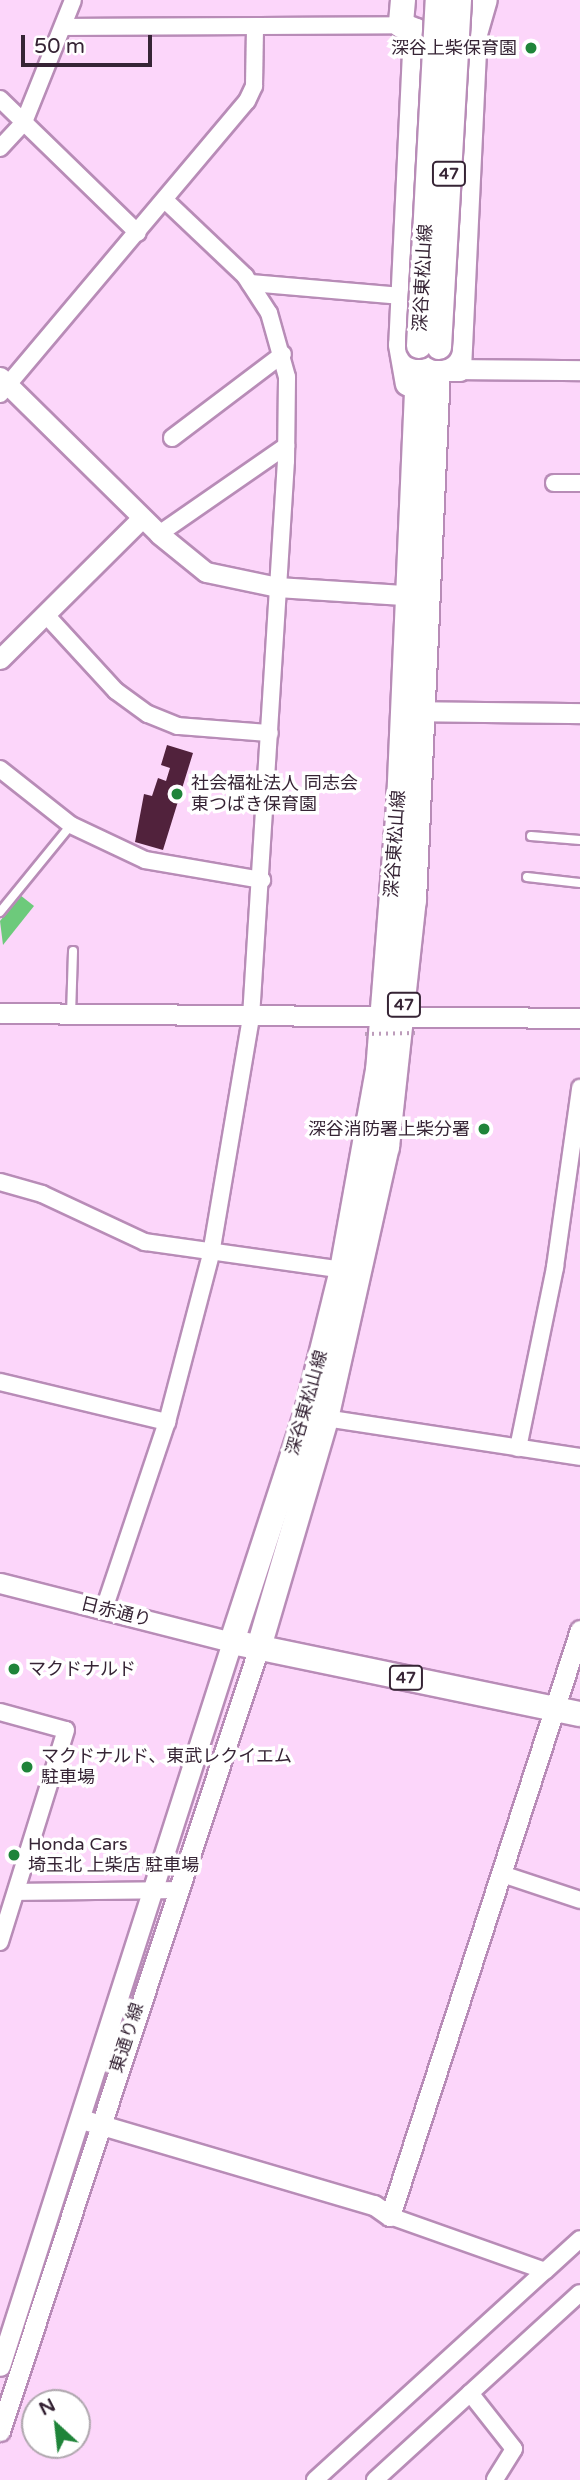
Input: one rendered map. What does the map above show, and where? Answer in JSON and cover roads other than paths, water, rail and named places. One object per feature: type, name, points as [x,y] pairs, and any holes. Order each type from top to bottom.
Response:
[{"type":"main road","points":[[403,0],[409,28],[401,345],[415,415]]},
{"type":"main road","name":"深谷東松山線","points":[[418,596],[415,415],[439,358],[438,0]]},
{"type":"main road","name":"深谷東松山線","points":[[259,1647],[352,1271],[391,1027],[413,711],[418,596],[439,358],[459,0]]},
{"type":"main road","points":[[439,358],[475,34],[485,0]]},
{"type":"main road","name":"深谷東松山線","points":[[232,1642],[316,1417]]},
{"type":"main road","name":"47","points":[[232,1642],[580,1714]]},
{"type":"street","points":[[0,148],[24,122],[73,0]]},
{"type":"street","points":[[64,27],[409,28],[475,34]]},
{"type":"street","points":[[255,29],[254,86],[247,101],[167,202],[2,385],[159,534],[206,572],[277,587],[418,596]]},
{"type":"street","points":[[0,99],[138,233]]},
{"type":"street","points":[[104,1609],[167,1422],[211,1254],[251,1017],[262,880],[286,446],[283,354],[250,283],[167,202]]},
{"type":"street","points":[[250,283],[402,296]]},
{"type":"street","points":[[172,438],[283,354]]},
{"type":"street","points":[[439,358],[580,370]]},
{"type":"street","points":[[159,534],[286,446]]},
{"type":"street","points":[[554,483],[580,483]]},
{"type":"street","points":[[0,659],[47,616],[142,518]]},
{"type":"street","points":[[47,616],[116,691],[148,714],[177,726],[270,733]]},
{"type":"street","points":[[413,711],[580,713]]},
{"type":"street","points":[[0,769],[71,825],[145,860],[262,880]]},
{"type":"street","points":[[0,1013],[71,1017],[251,1017],[391,1027],[580,1018]]},
{"type":"street","points":[[518,1448],[555,1267],[580,1087]]},
{"type":"street","points":[[0,1182],[42,1194],[145,1242],[211,1254],[352,1271]]},
{"type":"street","points":[[0,1382],[167,1422]]},
{"type":"street","points":[[316,1417],[580,1457]]},
{"type":"street","name":"日赤通り","points":[[0,1583],[232,1642]]},
{"type":"street","points":[[390,2216],[505,1875],[580,1630]]},
{"type":"street","name":"東通り線","points":[[0,2431],[24,2358],[155,1890],[232,1642]]},
{"type":"street","name":"東通り線","points":[[1,2358],[175,1890],[259,1647]]},
{"type":"street","points":[[0,1713],[66,1730],[0,1942]]},
{"type":"street","points":[[505,1875],[580,1900]]},
{"type":"street","points":[[17,1892],[175,1890]]},
{"type":"street","points":[[90,2122],[390,2216],[545,2271]]},
{"type":"street","points":[[315,2480],[580,2239]]},
{"type":"street","points":[[375,2480],[580,2293]]},
{"type":"street","points":[[1,2358],[24,2358]]},
{"type":"street","points":[[470,2393],[514,2449],[495,2480]]},
{"type":"lane","points":[[0,912],[71,825]]},
{"type":"lane","points":[[531,836],[580,839]]},
{"type":"lane","points":[[527,877],[580,883]]},
{"type":"lane","points":[[71,1017],[73,951]]},
{"type":"place","name":"深谷上柴保育園","points":[[531,48]]},
{"type":"place","name":"社会福祉法人 同志会 東つばき保育園","points":[[177,794]]},
{"type":"place","name":"深谷消防署上柴分署","points":[[484,1129]]},
{"type":"place","name":"マクドナルド","points":[[14,1669]]},
{"type":"place","name":"マクドナルド、東武レクイエム 駐車場","points":[[27,1767]]},
{"type":"place","name":"Honda Cars 埼玉北 上柴店 駐車場","points":[[14,1855]]}]
